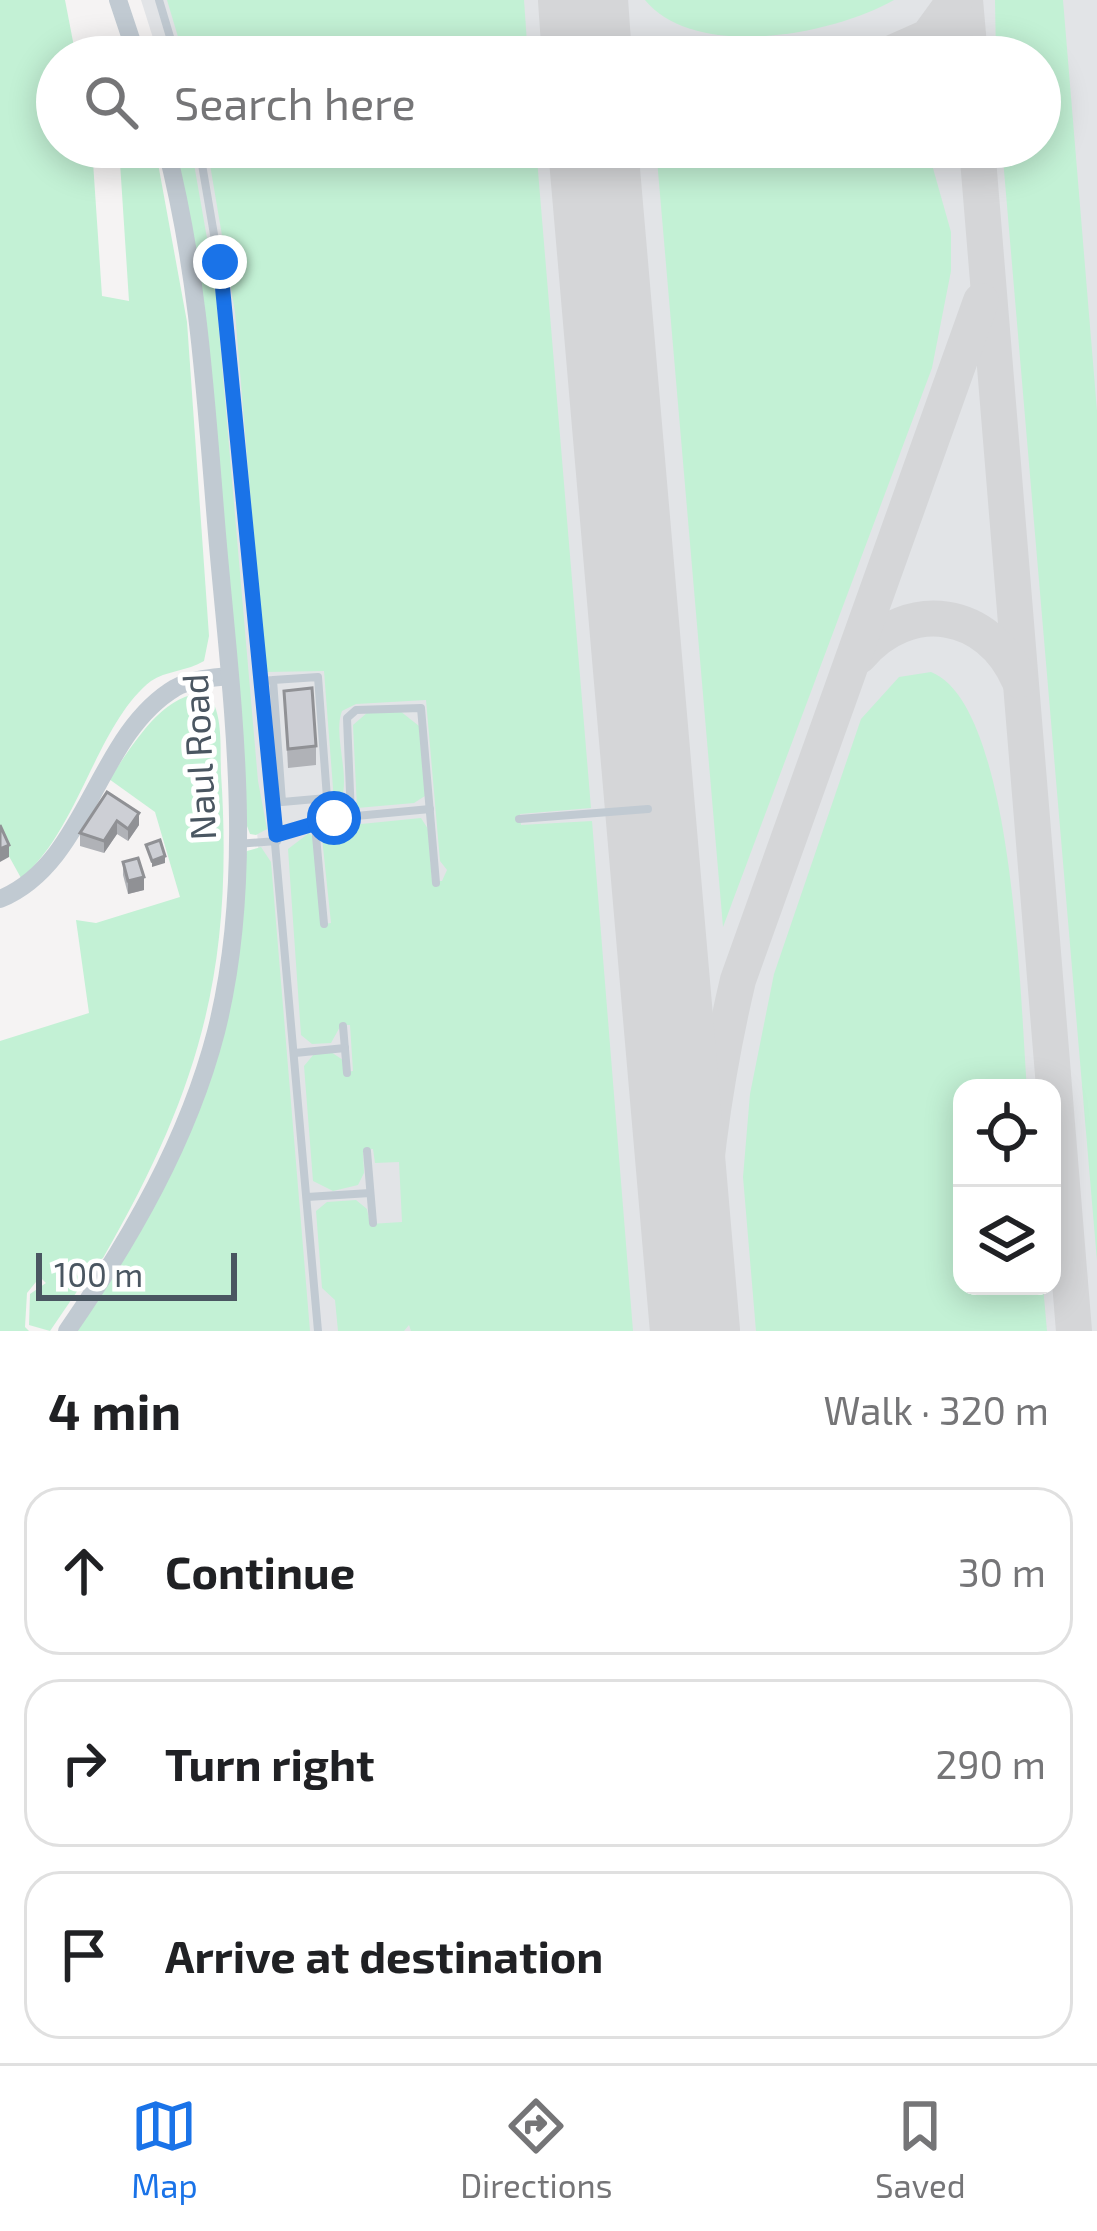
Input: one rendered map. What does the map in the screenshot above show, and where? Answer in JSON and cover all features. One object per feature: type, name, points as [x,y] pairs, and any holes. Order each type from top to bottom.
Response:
[{"type":"street","points":[[118,0],[129,36]]},
{"type":"street","name":"Naul Road","points":[[67,1331],[138,1219],[191,1109],[216,1030],[231,948],[237,844],[229,676],[198,315],[170,168]]},
{"type":"street","points":[[0,899],[39,873],[143,715],[176,688],[229,676]]},
{"type":"lane","points":[[159,0],[170,36]]},
{"type":"lane","points":[[203,168],[229,322],[318,1331]]},
{"type":"lane","points":[[258,681],[318,676],[328,798],[282,802],[273,680]]},
{"type":"lane","points":[[351,817],[344,730],[356,710],[421,708],[436,883]]},
{"type":"lane","points":[[519,819],[648,808]]},
{"type":"lane","points":[[237,844],[351,817],[430,809]]},
{"type":"lane","points":[[314,825],[324,923]]},
{"type":"lane","points":[[344,1026],[347,1072]]},
{"type":"lane","points":[[295,1053],[345,1048]]},
{"type":"lane","points":[[367,1151],[373,1223]]},
{"type":"lane","points":[[307,1198],[370,1193]]},
{"type":"shaded area","points":[[141,0],[1097,0],[1097,1331],[295,1331],[253,779],[185,168],[1061,168],[1061,36],[152,36]]},
{"type":"green space","points":[[0,0],[65,0],[72,36],[36,36],[36,168],[93,168],[102,296],[129,301],[120,168],[159,168],[187,322],[209,636],[204,661],[151,681],[132,700],[58,834],[21,878],[0,840]]},
{"type":"green space","points":[[167,0],[524,0],[527,36],[178,36]]},
{"type":"green space","points":[[645,0],[894,0],[868,13],[802,31],[730,36],[696,31],[668,19]]},
{"type":"green space","points":[[995,0],[1063,0],[1097,411],[1097,1261],[1004,168],[1061,168],[1061,36],[996,36]]},
{"type":"green space","points":[[174,168],[195,168],[215,284],[258,781],[267,829],[250,834],[244,818]]},
{"type":"green space","points":[[211,168],[538,168],[591,808],[520,814],[521,825],[592,821],[633,1331],[411,1331],[409,1325],[404,1331],[338,1331],[335,1300],[322,1288],[316,1211],[327,1202],[356,1200],[367,1209],[370,1224],[402,1222],[399,1162],[375,1163],[373,1149],[363,1150],[364,1173],[358,1185],[333,1191],[313,1181],[304,1066],[314,1054],[331,1052],[343,1060],[345,1072],[353,1071],[350,1025],[341,1025],[331,1043],[312,1044],[301,1035],[288,849],[309,833],[315,839],[324,924],[331,923],[321,828],[421,818],[428,829],[432,881],[442,881],[447,870],[440,861],[426,700],[356,704],[342,711],[340,801],[333,810],[315,804],[334,801],[324,671],[265,672],[235,312]]},
{"type":"green space","points":[[658,168],[933,168],[951,232],[951,271],[932,368],[723,927]]},
{"type":"green space","points":[[931,672],[959,696],[980,739],[996,796],[1016,928],[1026,1079],[953,1079],[953,1295],[1044,1295],[1047,1331],[756,1331],[743,1177],[750,1094],[774,974],[861,719],[899,677]]},
{"type":"green space","points":[[206,693],[216,709],[220,730],[222,908],[203,1026],[186,1082],[164,1138],[103,1258],[91,1265],[79,1262],[75,1271],[82,1284],[50,1331],[29,1325],[30,1294],[46,1283],[40,1277],[27,1293],[25,1327],[29,1331],[0,1331],[0,1041],[89,1013],[76,920],[96,923],[180,897],[155,812],[109,779],[162,712],[190,695]]},
{"type":"green space","points":[[400,711],[419,726],[425,796],[414,803],[357,808],[353,725],[368,712]]},
{"type":"green space","points":[[261,847],[271,862],[310,1331],[76,1331],[190,1129],[244,859],[247,851]]},
{"type":"building","points":[[312,688],[316,746],[288,749],[284,691]]},
{"type":"building","points":[[107,792],[139,813],[128,829],[117,821],[104,841],[80,833]]},
{"type":"building","points":[[0,825],[9,845],[0,849]]},
{"type":"building","points":[[160,840],[165,856],[152,861],[146,845]]},
{"type":"building","points":[[138,858],[144,877],[128,881],[123,862]]},
{"type":"taxiway","points":[[929,36],[955,0]]},
{"type":"taxiway","points":[[965,0],[968,36]]},
{"type":"taxiway","points":[[585,20],[600,36]]},
{"type":"taxiway","points":[[979,168],[1074,1331]]},
{"type":"taxiway","points":[[696,1331],[707,1154],[738,980],[981,301]]},
{"type":"taxiway","points":[[859,656],[901,625],[946,620],[988,638],[1006,656],[1019,680]]},
{"type":"runway","points":[[583,0],[586,36]]},
{"type":"runway","points":[[595,168],[695,1331]]},
{"type":"route","points":[[220,262],[267,782],[276,835],[334,818]]}]
